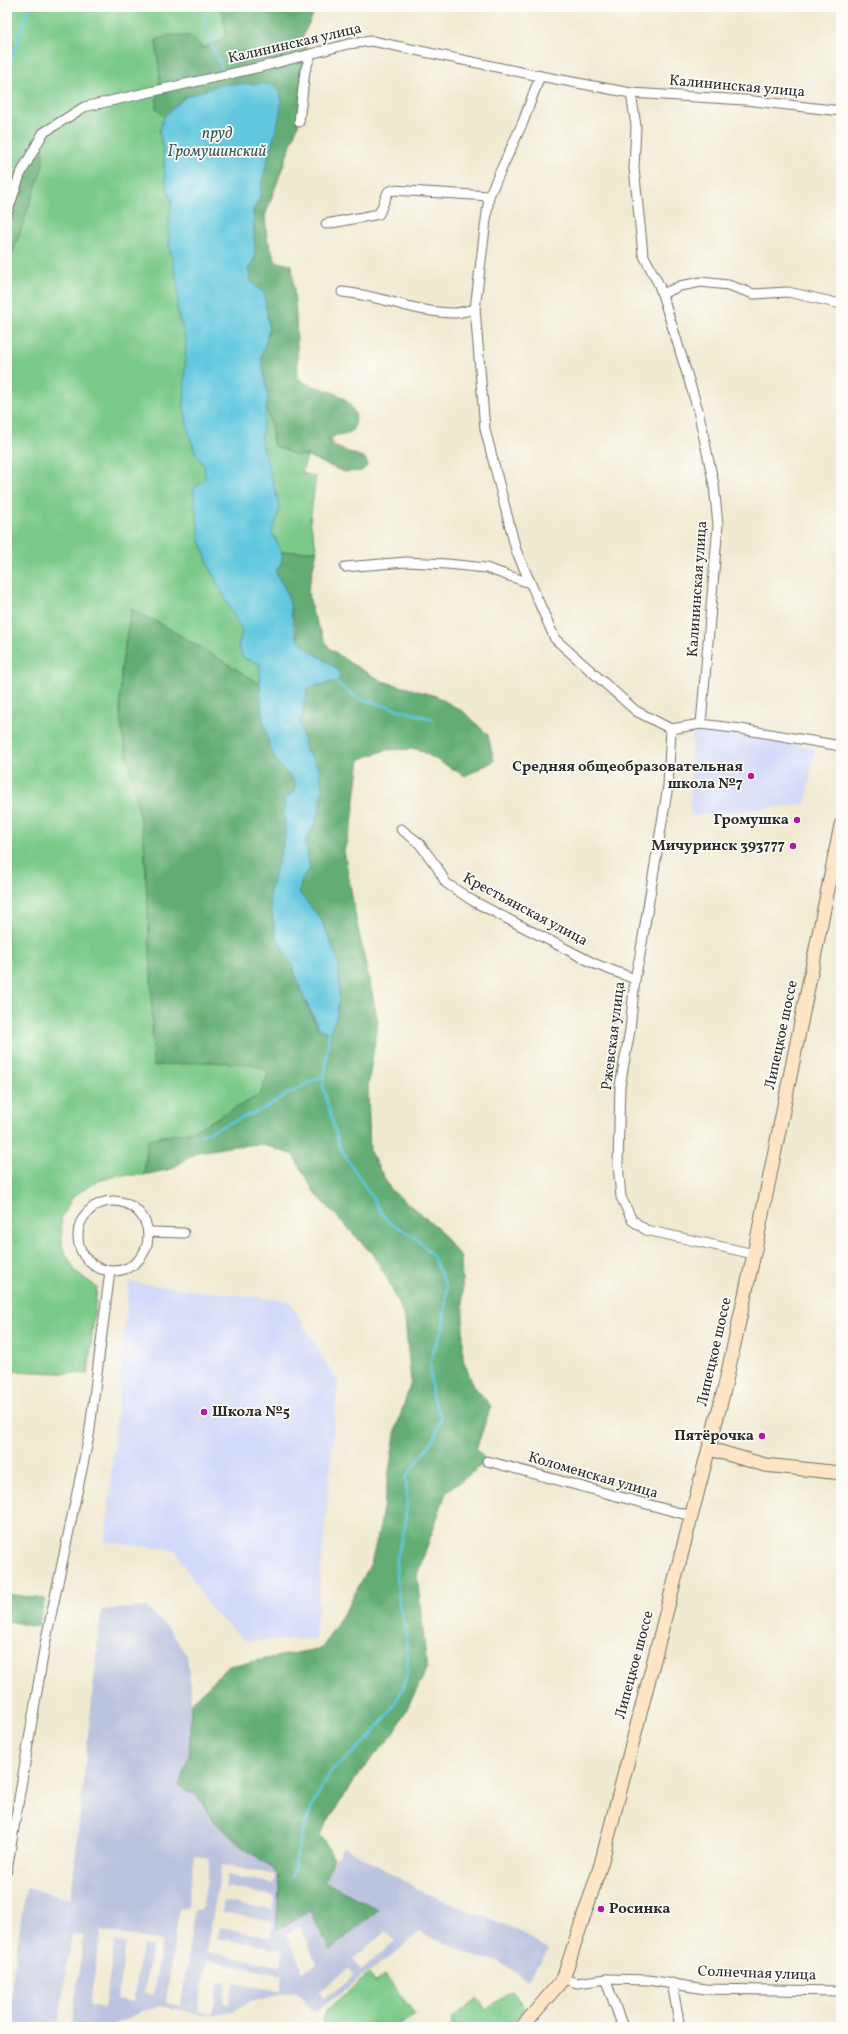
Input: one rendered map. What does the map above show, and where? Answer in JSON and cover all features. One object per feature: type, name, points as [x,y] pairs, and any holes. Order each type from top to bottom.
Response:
[{"type":"main road","name":"Липецкое шоссе","points":[[522,2027],[562,1979],[601,1864],[629,1748],[710,1449],[754,1254],[841,825]]},
{"type":"main road","points":[[710,1449],[765,1465],[841,1473]]},
{"type":"street","name":"Калининская улица","points":[[7,213],[20,174],[43,133],[84,107],[269,65],[348,44],[372,41],[540,76],[631,93],[744,100],[841,111]]},
{"type":"street","points":[[299,122],[305,71],[311,54]]},
{"type":"street","points":[[540,76],[523,122],[489,196],[475,309],[486,429],[516,550],[555,639],[636,711],[671,729],[701,724],[741,729],[841,746]]},
{"type":"street","name":"Калининская улица","points":[[631,93],[636,126],[634,168],[643,254],[662,294],[698,410],[714,485],[718,519],[701,724]]},
{"type":"street","points":[[326,224],[379,214],[388,192],[393,190],[489,196]]},
{"type":"street","points":[[662,294],[680,286],[701,282],[728,285],[754,294],[788,292],[841,304]]},
{"type":"street","points":[[342,292],[361,293],[432,310],[454,313],[475,309]]},
{"type":"street","points":[[345,567],[406,562],[447,564],[486,568],[530,583]]},
{"type":"street","name":"Ржевская улица","points":[[671,729],[668,786],[640,956],[634,979],[630,1030],[620,1086],[618,1165],[621,1197],[632,1220],[646,1230],[754,1254]]},
{"type":"street","name":"Крестьянская улица","points":[[400,830],[419,843],[446,882],[473,901],[595,964],[634,979]]},
{"type":"street","points":[[104,1202],[123,1202],[140,1213],[148,1232],[147,1245],[138,1260],[122,1270],[110,1271],[91,1264],[80,1248],[78,1229],[87,1212],[104,1202]]},
{"type":"street","points":[[148,1232],[184,1234]]},
{"type":"street","points":[[7,1870],[45,1644],[89,1436],[110,1271]]},
{"type":"street","name":"Коломенская улица","points":[[487,1461],[691,1516]]},
{"type":"street","name":"Солнечная улица","points":[[562,1979],[577,1983],[607,1979],[672,1983],[705,1988],[841,1991]]},
{"type":"street","points":[[607,1979],[608,1987],[623,2027]]},
{"type":"street","points":[[672,1983],[680,2027]]},
{"type":"shaded area","name":"Средняя общеобразовательная школа №7","points":[[692,730],[751,735],[815,748],[806,804],[690,816]]},
{"type":"shaded area","points":[[129,1282],[289,1301],[338,1382],[315,1639],[246,1641],[212,1611],[175,1550],[105,1542]]},
{"type":"shaded area","points":[[146,1607],[170,1630],[187,1656],[191,1689],[189,1756],[179,1786],[197,1796],[215,1822],[242,1847],[269,1865],[278,1875],[279,1889],[277,1914],[310,1911],[330,1950],[378,1910],[324,1881],[343,1846],[425,1893],[518,1930],[549,1950],[527,1980],[496,1960],[479,1958],[418,1932],[399,1950],[314,2013],[297,1992],[285,1993],[251,2002],[229,2013],[204,2015],[161,2006],[138,2013],[110,2027],[71,2027],[84,1936],[72,1934],[58,2027],[8,2027],[14,1965],[26,1888],[71,1899],[101,1610]],"holes":[[[194,1856],[210,1858],[202,1910],[194,1910],[181,2006],[166,2003],[179,1908],[187,1909]],[[222,1865],[276,1875],[274,1884],[227,1875],[225,1887],[275,1896],[272,1910],[224,1901],[222,1912],[273,1922],[270,1937],[220,1927],[217,1938],[283,1950],[280,1966],[206,1952]],[[300,1927],[317,1964],[303,1971],[286,1933]],[[102,1931],[162,1941],[153,1995],[144,1994],[152,1947],[142,1945],[133,2002],[117,1999],[126,1944],[115,1942],[104,2008],[89,2006]],[[386,1931],[395,1941],[361,1970],[353,1959]],[[207,1961],[283,1975],[280,1991],[234,1983],[229,2004],[223,2003],[226,1982],[219,1981],[213,2013],[198,2011]],[[348,1969],[354,1975],[324,1999],[319,1992]]]},
{"type":"green space","points":[[7,7],[218,7],[223,13],[226,33],[218,42],[203,48],[156,40],[160,78],[156,108],[262,181],[267,403],[273,445],[295,455],[307,456],[302,473],[316,477],[310,521],[317,551],[282,552],[259,683],[161,624],[131,610],[121,670],[120,712],[123,738],[131,769],[144,841],[151,969],[153,1065],[197,1062],[227,1062],[269,1071],[260,1095],[193,1131],[148,1139],[144,1175],[119,1175],[95,1182],[73,1197],[61,1218],[62,1246],[75,1271],[97,1287],[88,1374],[7,1371],[7,269],[43,166],[7,213]]},
{"type":"green space","points":[[218,7],[317,7],[303,35],[303,44],[311,54],[299,122],[265,216],[267,238],[276,262],[292,265],[296,314],[298,378],[305,383],[336,393],[349,403],[356,416],[352,431],[348,434],[337,435],[331,438],[333,446],[365,458],[368,465],[362,471],[344,472],[307,456],[295,455],[273,445],[273,431],[266,408],[268,397],[261,358],[269,329],[264,293],[252,283],[248,268],[255,258],[253,210],[260,197],[262,181],[185,97],[164,117],[156,108],[160,78],[156,40],[170,35],[190,36],[203,48],[218,42],[226,33],[223,13]]},
{"type":"green space","points":[[43,133],[43,166],[7,269],[7,213]]},
{"type":"green space","points":[[317,551],[308,591],[313,614],[328,647],[350,663],[382,681],[436,696],[464,712],[488,735],[494,761],[465,776],[418,749],[386,750],[360,759],[352,824],[344,850],[356,919],[378,1021],[368,1086],[370,1152],[391,1190],[437,1227],[461,1258],[463,1359],[473,1385],[491,1406],[476,1449],[487,1461],[446,1493],[417,1575],[427,1669],[395,1732],[356,1777],[320,1834],[334,1859],[324,1881],[378,1910],[330,1950],[310,1911],[276,1930],[279,1889],[278,1875],[269,1865],[242,1847],[215,1822],[197,1796],[179,1786],[189,1756],[191,1703],[229,1666],[322,1648],[351,1601],[371,1563],[380,1526],[396,1429],[411,1382],[405,1319],[389,1282],[375,1257],[314,1192],[293,1155],[260,1144],[235,1146],[198,1152],[171,1169],[144,1175],[148,1139],[193,1131],[260,1095],[269,1071],[251,1064],[206,1062],[153,1066],[151,969],[144,841],[131,769],[123,738],[120,712],[121,670],[131,609],[161,624],[259,683],[268,740],[278,762],[296,784],[293,792],[284,800],[285,838],[269,894],[276,937],[292,965],[303,996],[318,1028],[329,1033],[336,1018],[339,998],[339,963],[321,919],[298,893],[302,879],[310,869],[305,842],[319,814],[319,768],[306,751],[300,722],[308,688],[335,682],[335,667],[299,642],[287,592],[279,582],[276,571],[282,564],[282,552]]},
{"type":"green space","points":[[7,1594],[45,1599],[38,1627],[7,1621]]},
{"type":"green space","points":[[369,1974],[375,1982],[385,1975],[415,2014],[398,2027],[325,2027],[322,2017],[325,2012]]},
{"type":"green space","points":[[512,1991],[526,2010],[508,2027],[452,2027],[453,2017],[477,1998],[486,2009]]},
{"type":"water","name":"пруд Громушинский","points":[[222,84],[271,84],[281,93],[280,115],[262,181],[260,197],[253,210],[255,258],[248,269],[252,283],[264,293],[269,329],[261,358],[268,397],[261,440],[280,508],[272,533],[282,552],[282,561],[276,571],[287,593],[293,627],[298,639],[306,647],[336,668],[340,673],[339,680],[308,688],[300,723],[306,751],[319,768],[322,789],[319,813],[305,842],[310,869],[302,879],[299,893],[321,919],[339,963],[339,998],[336,1018],[329,1033],[319,1028],[303,996],[292,965],[276,937],[269,894],[285,838],[284,800],[293,792],[296,784],[278,763],[268,741],[261,701],[260,664],[243,658],[238,647],[242,632],[209,566],[200,540],[193,490],[205,478],[204,466],[196,454],[189,435],[184,407],[186,340],[177,311],[178,286],[169,245],[169,217],[172,204],[165,181],[163,148],[159,133],[164,117],[185,97]]},
{"type":"waterway","points":[[7,72],[30,7]]},
{"type":"waterway","points":[[201,7],[212,47],[221,63],[221,74]]},
{"type":"waterway","points":[[335,682],[357,698],[433,719]]},
{"type":"waterway","points":[[292,1877],[302,1834],[314,1802],[331,1771],[368,1740],[389,1713],[403,1689],[408,1669],[406,1627],[399,1605],[396,1562],[405,1526],[407,1503],[406,1478],[435,1437],[441,1417],[432,1395],[430,1361],[443,1326],[447,1289],[433,1256],[415,1237],[387,1221],[339,1146],[323,1086],[329,1033]]},
{"type":"waterway","points":[[201,1135],[265,1108],[324,1075]]},
{"type":"place","name":"Средняя общеобразовательная школа №7","points":[[751,776]]},
{"type":"place","name":"Громушка","points":[[797,820]]},
{"type":"place","name":"Мичуринск 393777","points":[[793,846]]},
{"type":"place","name":"Школа №5","points":[[204,1412]]},
{"type":"place","name":"Пятёрочка","points":[[762,1436]]},
{"type":"place","name":"Росинка","points":[[601,1909]]}]
